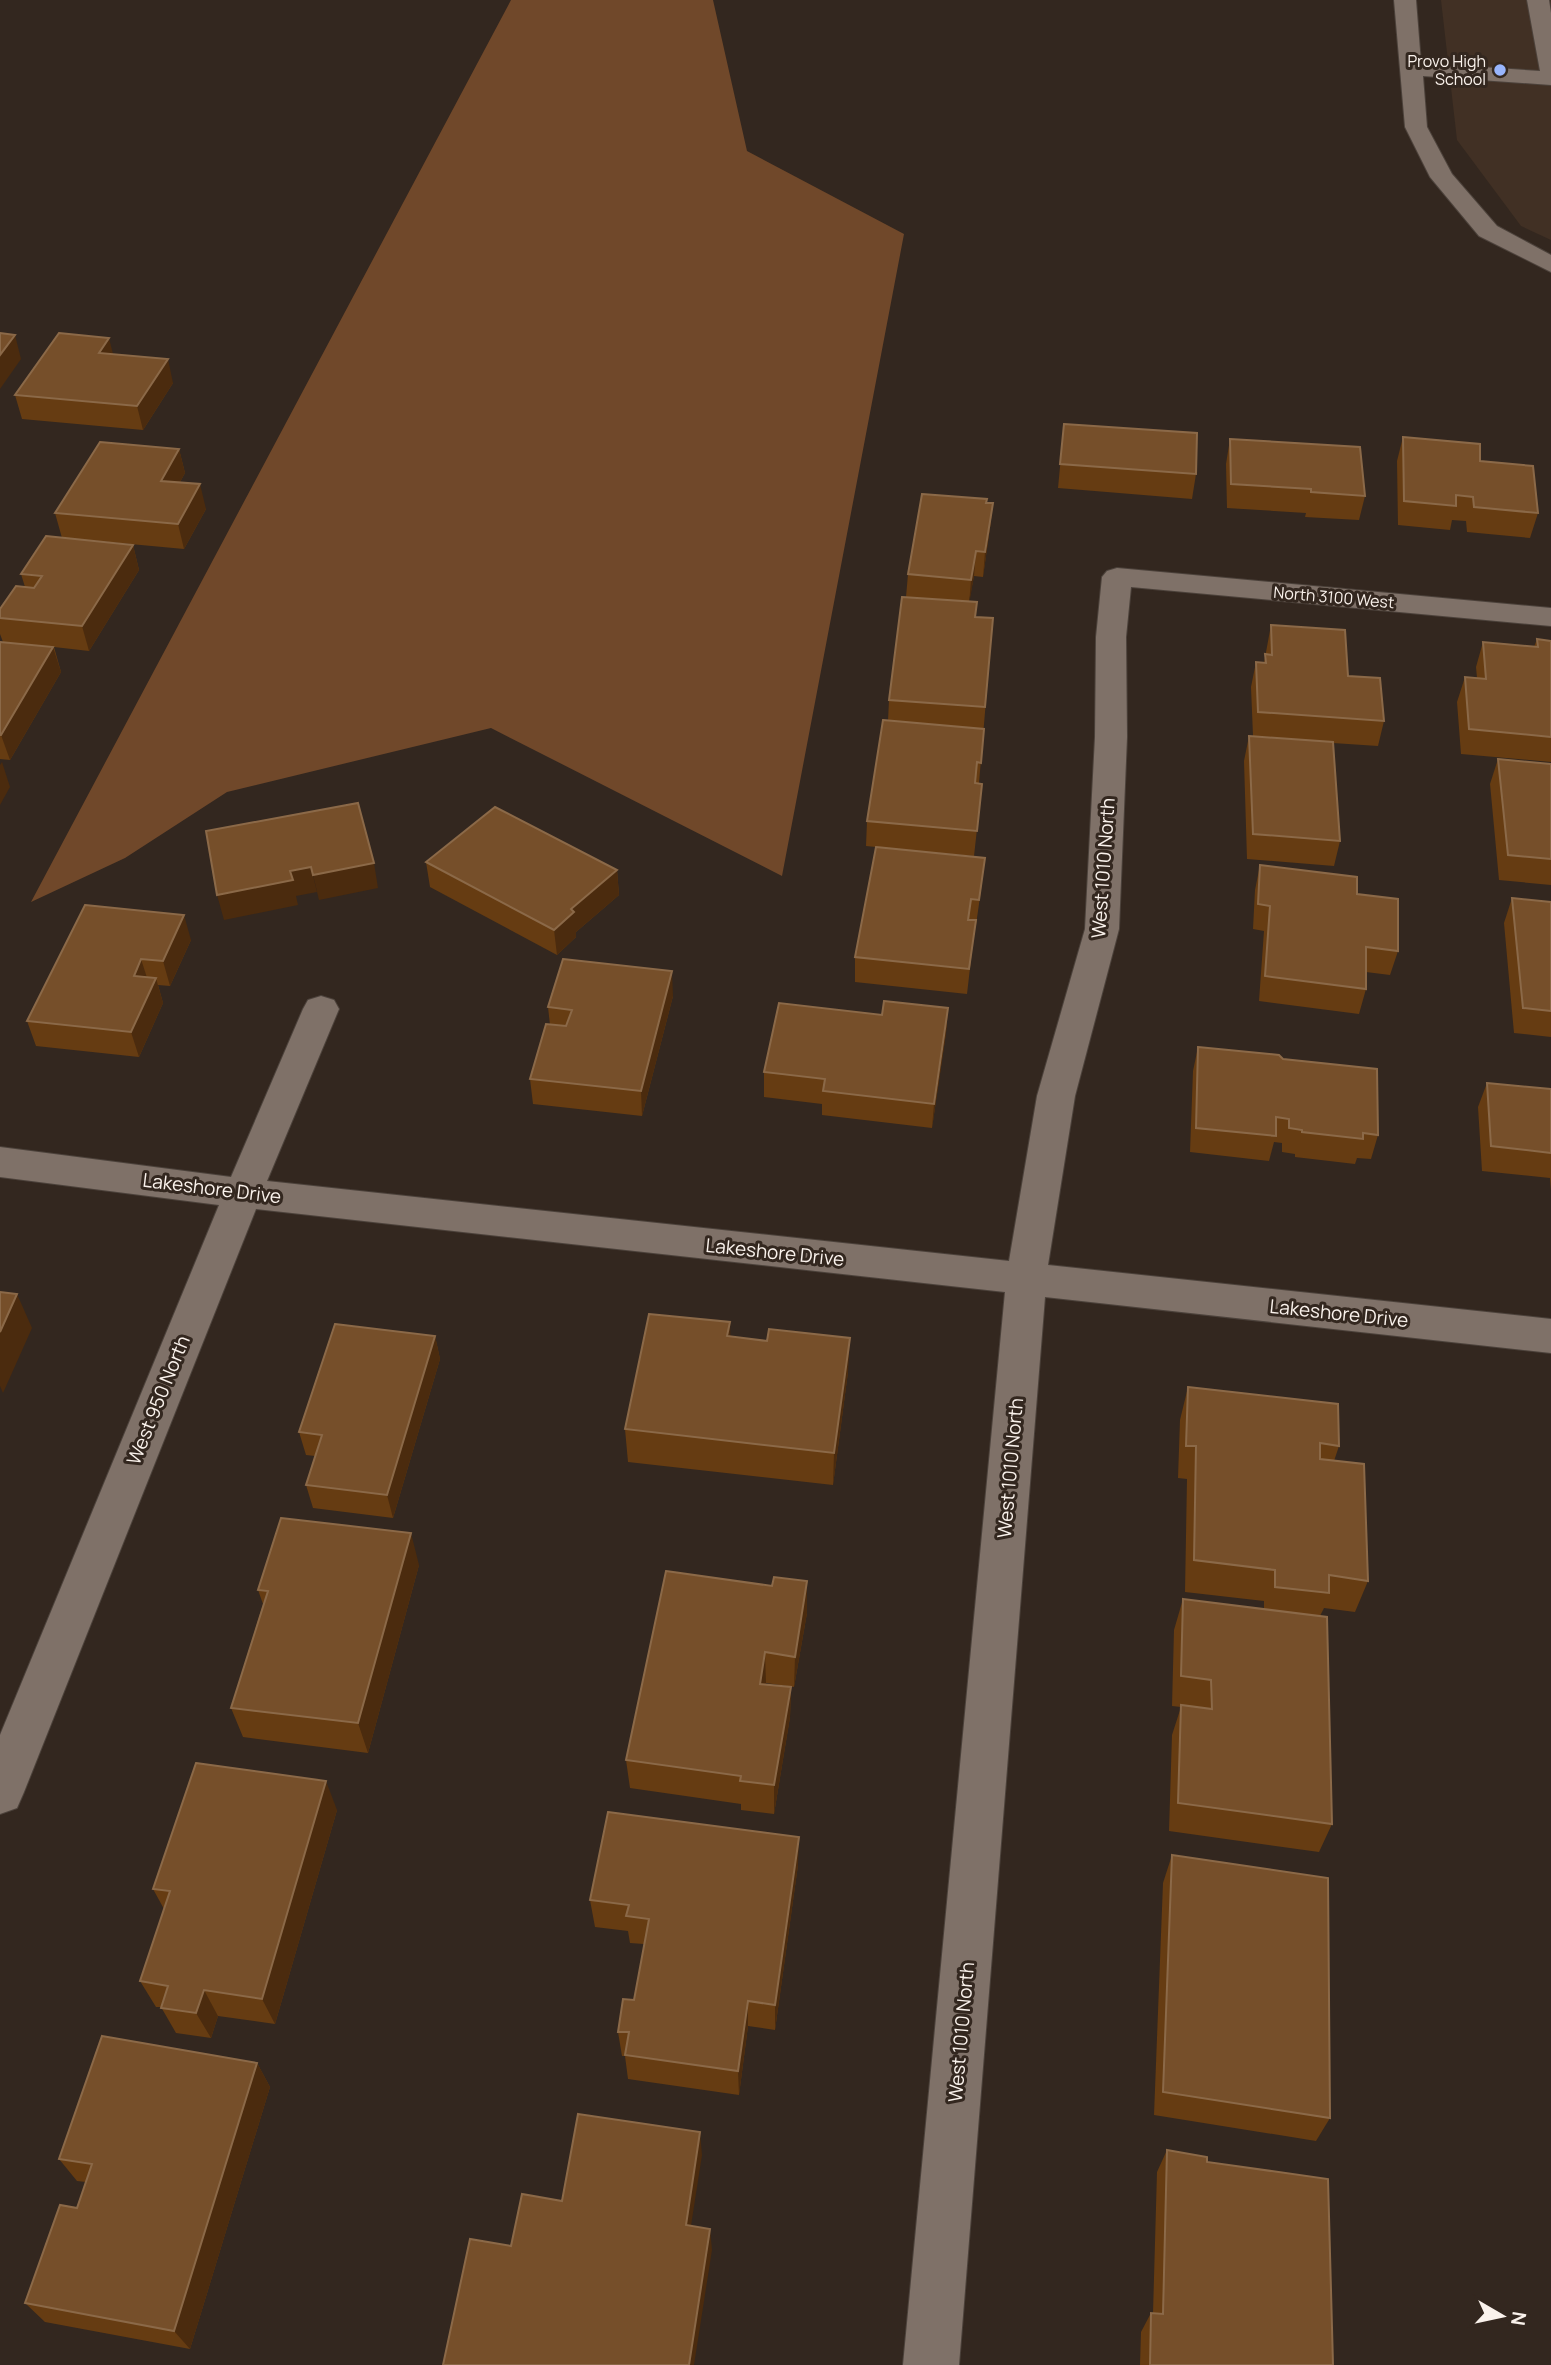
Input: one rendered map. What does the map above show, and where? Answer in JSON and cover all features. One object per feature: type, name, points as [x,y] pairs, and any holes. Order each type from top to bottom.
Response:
[{"type":"street","points":[[1405,0],[1416,127],[1442,177],[1488,231],[1551,265]]},
{"type":"street","points":[[1542,1],[1551,71]]},
{"type":"street","points":[[1411,69],[1551,78]]},
{"type":"street","name":"North 3100 West","points":[[1117,577],[1551,617]]},
{"type":"street","name":"West 1010 North","points":[[932,2365],[1026,1280],[1056,1096],[1102,929],[1111,737],[1111,637],[1117,577]]},
{"type":"street","name":"West 950 North","points":[[0,1792],[243,1193],[321,1009]]},
{"type":"street","name":"Lakeshore Drive","points":[[0,1162],[243,1193],[1551,1336]]},
{"type":"shaded area","points":[[511,0],[713,0],[747,151],[904,234],[782,876],[491,728],[227,792],[125,858],[31,902]]},
{"type":"shaded area","name":"Provo High School","points":[[1441,0],[1551,0],[1551,240],[1521,226],[1457,140]]},
{"type":"building","points":[[0,333],[15,335],[0,355]]},
{"type":"building","points":[[59,333],[109,338],[99,353],[168,359],[137,406],[15,395]]},
{"type":"building","points":[[1064,424],[1197,433],[1196,474],[1060,464]]},
{"type":"building","points":[[1403,437],[1480,444],[1480,461],[1533,466],[1538,513],[1474,507],[1473,497],[1456,495],[1456,506],[1404,501]]},
{"type":"building","points":[[1230,439],[1360,447],[1365,496],[1311,492],[1311,489],[1231,484]]},
{"type":"building","points":[[100,442],[179,449],[161,481],[200,484],[178,524],[55,513]]},
{"type":"building","points":[[922,494],[987,499],[986,503],[993,503],[985,552],[976,551],[971,580],[908,574]]},
{"type":"building","points":[[46,536],[133,545],[82,626],[0,618],[0,609],[16,586],[34,588],[42,576],[21,574]]},
{"type":"building","points":[[902,597],[977,602],[975,617],[993,618],[985,707],[889,700]]},
{"type":"building","points":[[1271,625],[1345,630],[1348,676],[1380,678],[1384,721],[1258,712],[1256,662],[1266,663],[1265,654],[1272,655]]},
{"type":"building","points":[[1537,639],[1551,641],[1551,737],[1469,729],[1465,677],[1486,679],[1483,642],[1538,647]]},
{"type":"building","points":[[0,642],[53,647],[1,735],[0,735]]},
{"type":"building","points":[[883,720],[984,729],[981,763],[977,762],[975,783],[982,784],[977,831],[867,821]]},
{"type":"building","points":[[1249,736],[1333,742],[1340,841],[1253,834]]},
{"type":"building","points":[[1498,759],[1551,764],[1551,859],[1508,855]]},
{"type":"building","points":[[358,803],[374,863],[313,875],[311,867],[290,871],[293,880],[217,895],[206,831]]},
{"type":"building","points":[[495,807],[617,870],[571,909],[574,912],[554,930],[426,862]]},
{"type":"building","points":[[876,847],[985,858],[979,900],[971,899],[968,920],[976,920],[969,969],[855,957]]},
{"type":"building","points":[[1260,865],[1357,877],[1357,894],[1398,899],[1398,951],[1366,947],[1366,989],[1265,976],[1270,906],[1258,904]]},
{"type":"building","points":[[1512,898],[1551,902],[1551,1011],[1523,1008]]},
{"type":"building","points":[[85,905],[184,915],[163,961],[141,959],[134,976],[156,978],[131,1032],[27,1021]]},
{"type":"building","points":[[563,959],[672,971],[641,1091],[530,1079],[546,1024],[566,1026],[572,1010],[548,1007]]},
{"type":"building","points":[[884,1001],[948,1008],[934,1104],[823,1091],[825,1079],[764,1072],[779,1003],[882,1015]]},
{"type":"building","points":[[1198,1047],[1377,1069],[1378,1135],[1363,1133],[1363,1139],[1302,1132],[1289,1128],[1289,1119],[1276,1117],[1276,1136],[1196,1128]]},
{"type":"building","points":[[1487,1083],[1551,1089],[1551,1153],[1491,1146]]},
{"type":"building","points":[[0,1292],[17,1294],[0,1332]]},
{"type":"building","points":[[649,1314],[730,1322],[727,1336],[767,1341],[769,1329],[850,1338],[834,1453],[625,1429]]},
{"type":"building","points":[[335,1324],[435,1336],[387,1495],[306,1485],[322,1435],[299,1432]]},
{"type":"building","points":[[1188,1387],[1338,1404],[1339,1446],[1320,1443],[1320,1459],[1364,1464],[1368,1581],[1329,1575],[1329,1593],[1275,1587],[1275,1570],[1194,1560],[1196,1446],[1186,1446]]},
{"type":"building","points":[[281,1518],[411,1533],[358,1723],[231,1708],[268,1591],[258,1590]]},
{"type":"building","points":[[666,1571],[772,1586],[774,1577],[807,1581],[795,1657],[765,1652],[760,1684],[791,1687],[774,1785],[740,1781],[741,1776],[626,1760]]},
{"type":"building","points":[[1183,1599],[1327,1617],[1332,1824],[1178,1803],[1181,1705],[1212,1709],[1211,1680],[1181,1676]]},
{"type":"building","points":[[196,1763],[326,1781],[262,1999],[204,1990],[196,2013],[161,2008],[168,1986],[140,1981],[170,1891],[153,1889]]},
{"type":"building","points":[[608,1812],[799,1837],[775,2005],[748,2001],[738,2071],[625,2055],[629,2032],[618,2032],[623,1999],[634,2000],[649,1919],[626,1916],[629,1905],[590,1900]]},
{"type":"building","points":[[1172,1855],[1328,1878],[1330,2118],[1163,2092]]},
{"type":"building","points":[[102,2036],[257,2063],[174,2331],[25,2303],[60,2205],[77,2208],[92,2164],[59,2159]]},
{"type":"building","points":[[578,2114],[700,2132],[686,2225],[710,2229],[689,2365],[443,2365],[470,2239],[511,2246],[522,2194],[562,2201]]},
{"type":"building","points":[[1167,2150],[1207,2157],[1207,2162],[1328,2179],[1333,2365],[1150,2365],[1151,2313],[1163,2314]]},
{"type":"place","name":"Provo High School","points":[[1500,70]]}]
